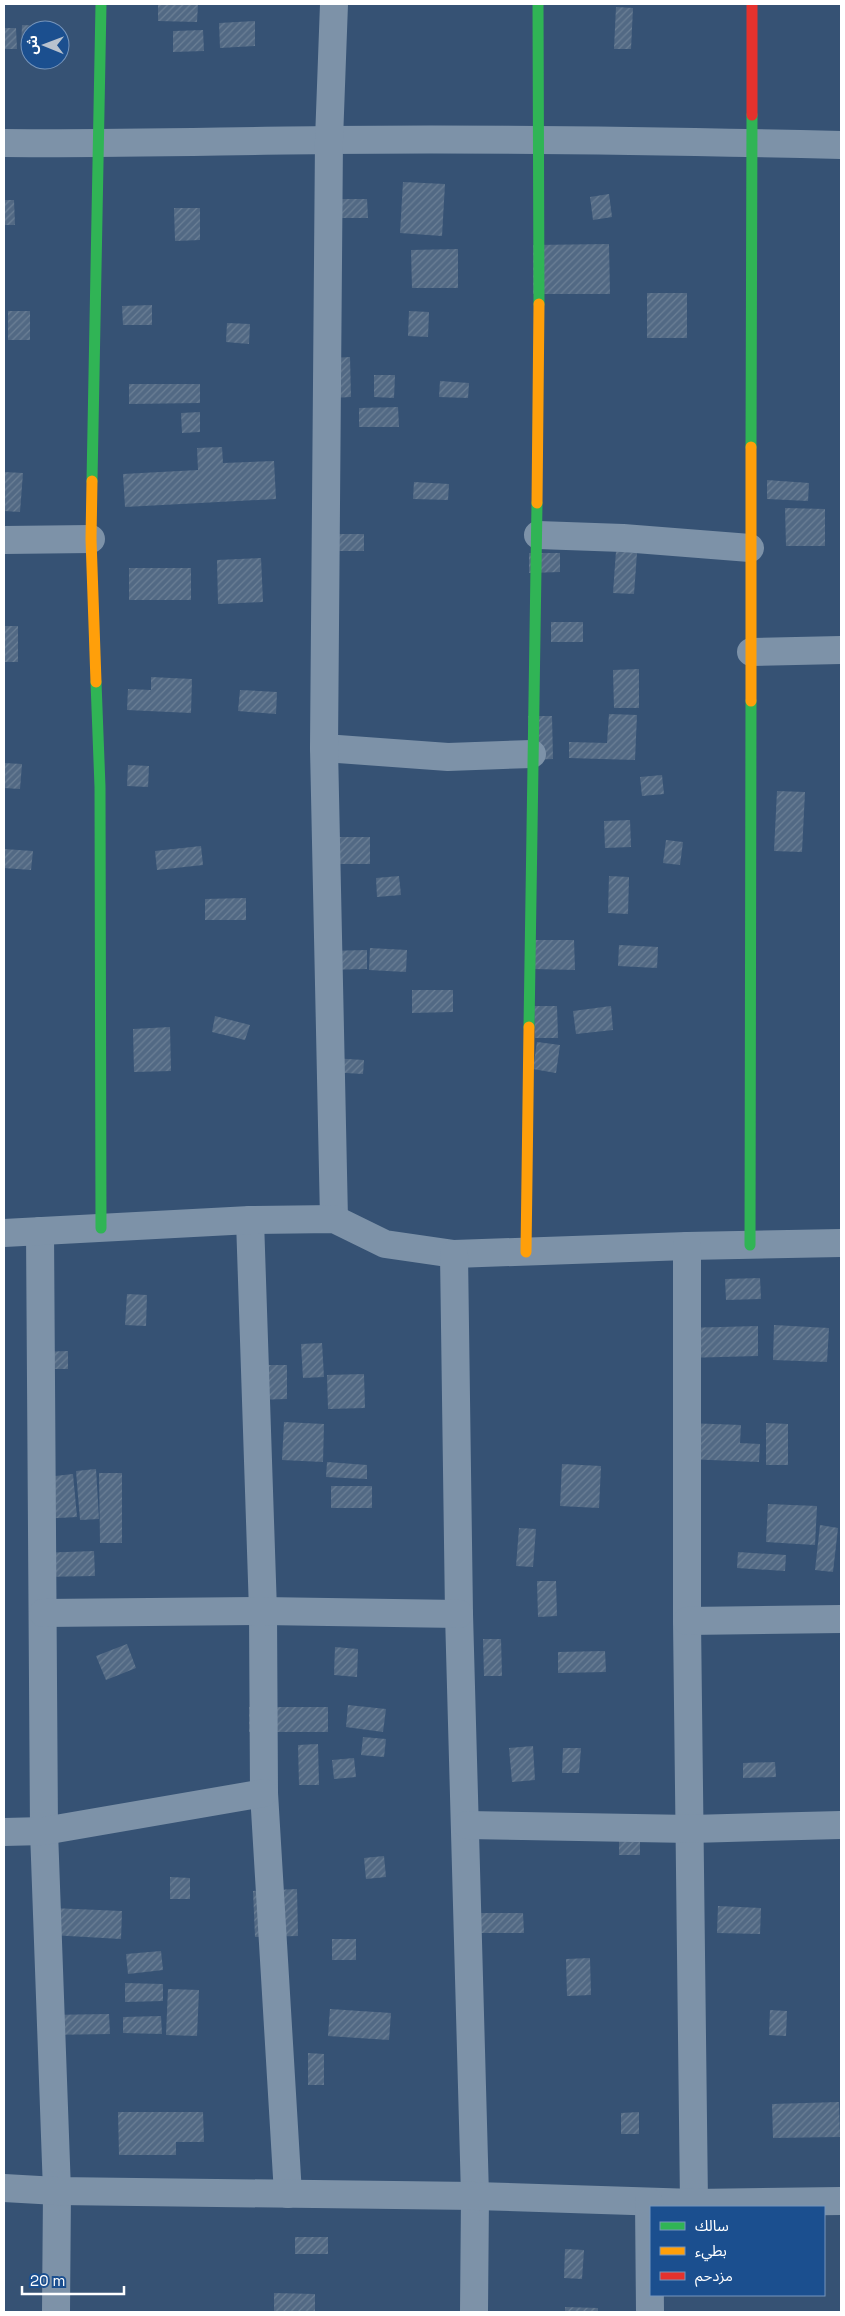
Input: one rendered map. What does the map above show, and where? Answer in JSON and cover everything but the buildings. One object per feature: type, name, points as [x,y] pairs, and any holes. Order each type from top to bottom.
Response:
[{"type":"street","points":[[101,4],[91,539],[100,787],[101,1228]]},
{"type":"street","points":[[334,4],[329,140],[324,748],[334,1219]]},
{"type":"street","points":[[526,1252],[532,754],[538,535],[538,4]]},
{"type":"street","points":[[750,1245],[752,4]]},
{"type":"street","points":[[4,143],[97,144],[329,140],[539,140],[841,146]]},
{"type":"street","points":[[538,535],[624,538],[750,548]]},
{"type":"street","points":[[4,540],[91,539]]},
{"type":"street","points":[[751,652],[841,650]]},
{"type":"street","points":[[324,748],[448,757],[532,754]]},
{"type":"street","points":[[4,1233],[250,1220],[334,1219],[385,1244],[454,1254],[841,1243]]},
{"type":"street","points":[[250,1220],[263,1611],[264,1793],[288,2194]]},
{"type":"street","points":[[40,1231],[44,1831],[58,2191],[56,2312]]},
{"type":"street","points":[[687,1246],[687,1621],[694,2203]]},
{"type":"street","points":[[454,1254],[460,1614],[467,1825],[475,2196],[474,2312]]},
{"type":"street","points":[[43,1613],[263,1611],[460,1614]]},
{"type":"street","points":[[687,1621],[841,1619]]},
{"type":"street","points":[[4,1832],[44,1831],[264,1793]]},
{"type":"street","points":[[467,1825],[691,1829],[841,1825]]},
{"type":"street","points":[[4,2188],[58,2191],[475,2196],[694,2203],[841,2201]]},
{"type":"street","points":[[650,2202],[650,2312]]},
{"type":"traffic: fast","points":[[92,481],[101,4]]},
{"type":"traffic: fast","points":[[538,4],[539,304]]},
{"type":"traffic: fast","points":[[751,447],[752,115]]},
{"type":"traffic: fast","points":[[529,1027],[537,503]]},
{"type":"traffic: fast","points":[[96,682],[100,787],[101,1228]]},
{"type":"traffic: fast","points":[[750,1245],[751,701]]},
{"type":"traffic: slow","points":[[537,503],[539,304]]},
{"type":"traffic: slow","points":[[751,447],[751,701]]},
{"type":"traffic: slow","points":[[92,481],[91,539],[96,682]]},
{"type":"traffic: slow","points":[[526,1252],[529,1027]]},
{"type":"traffic: jam","points":[[752,4],[752,115]]}]
